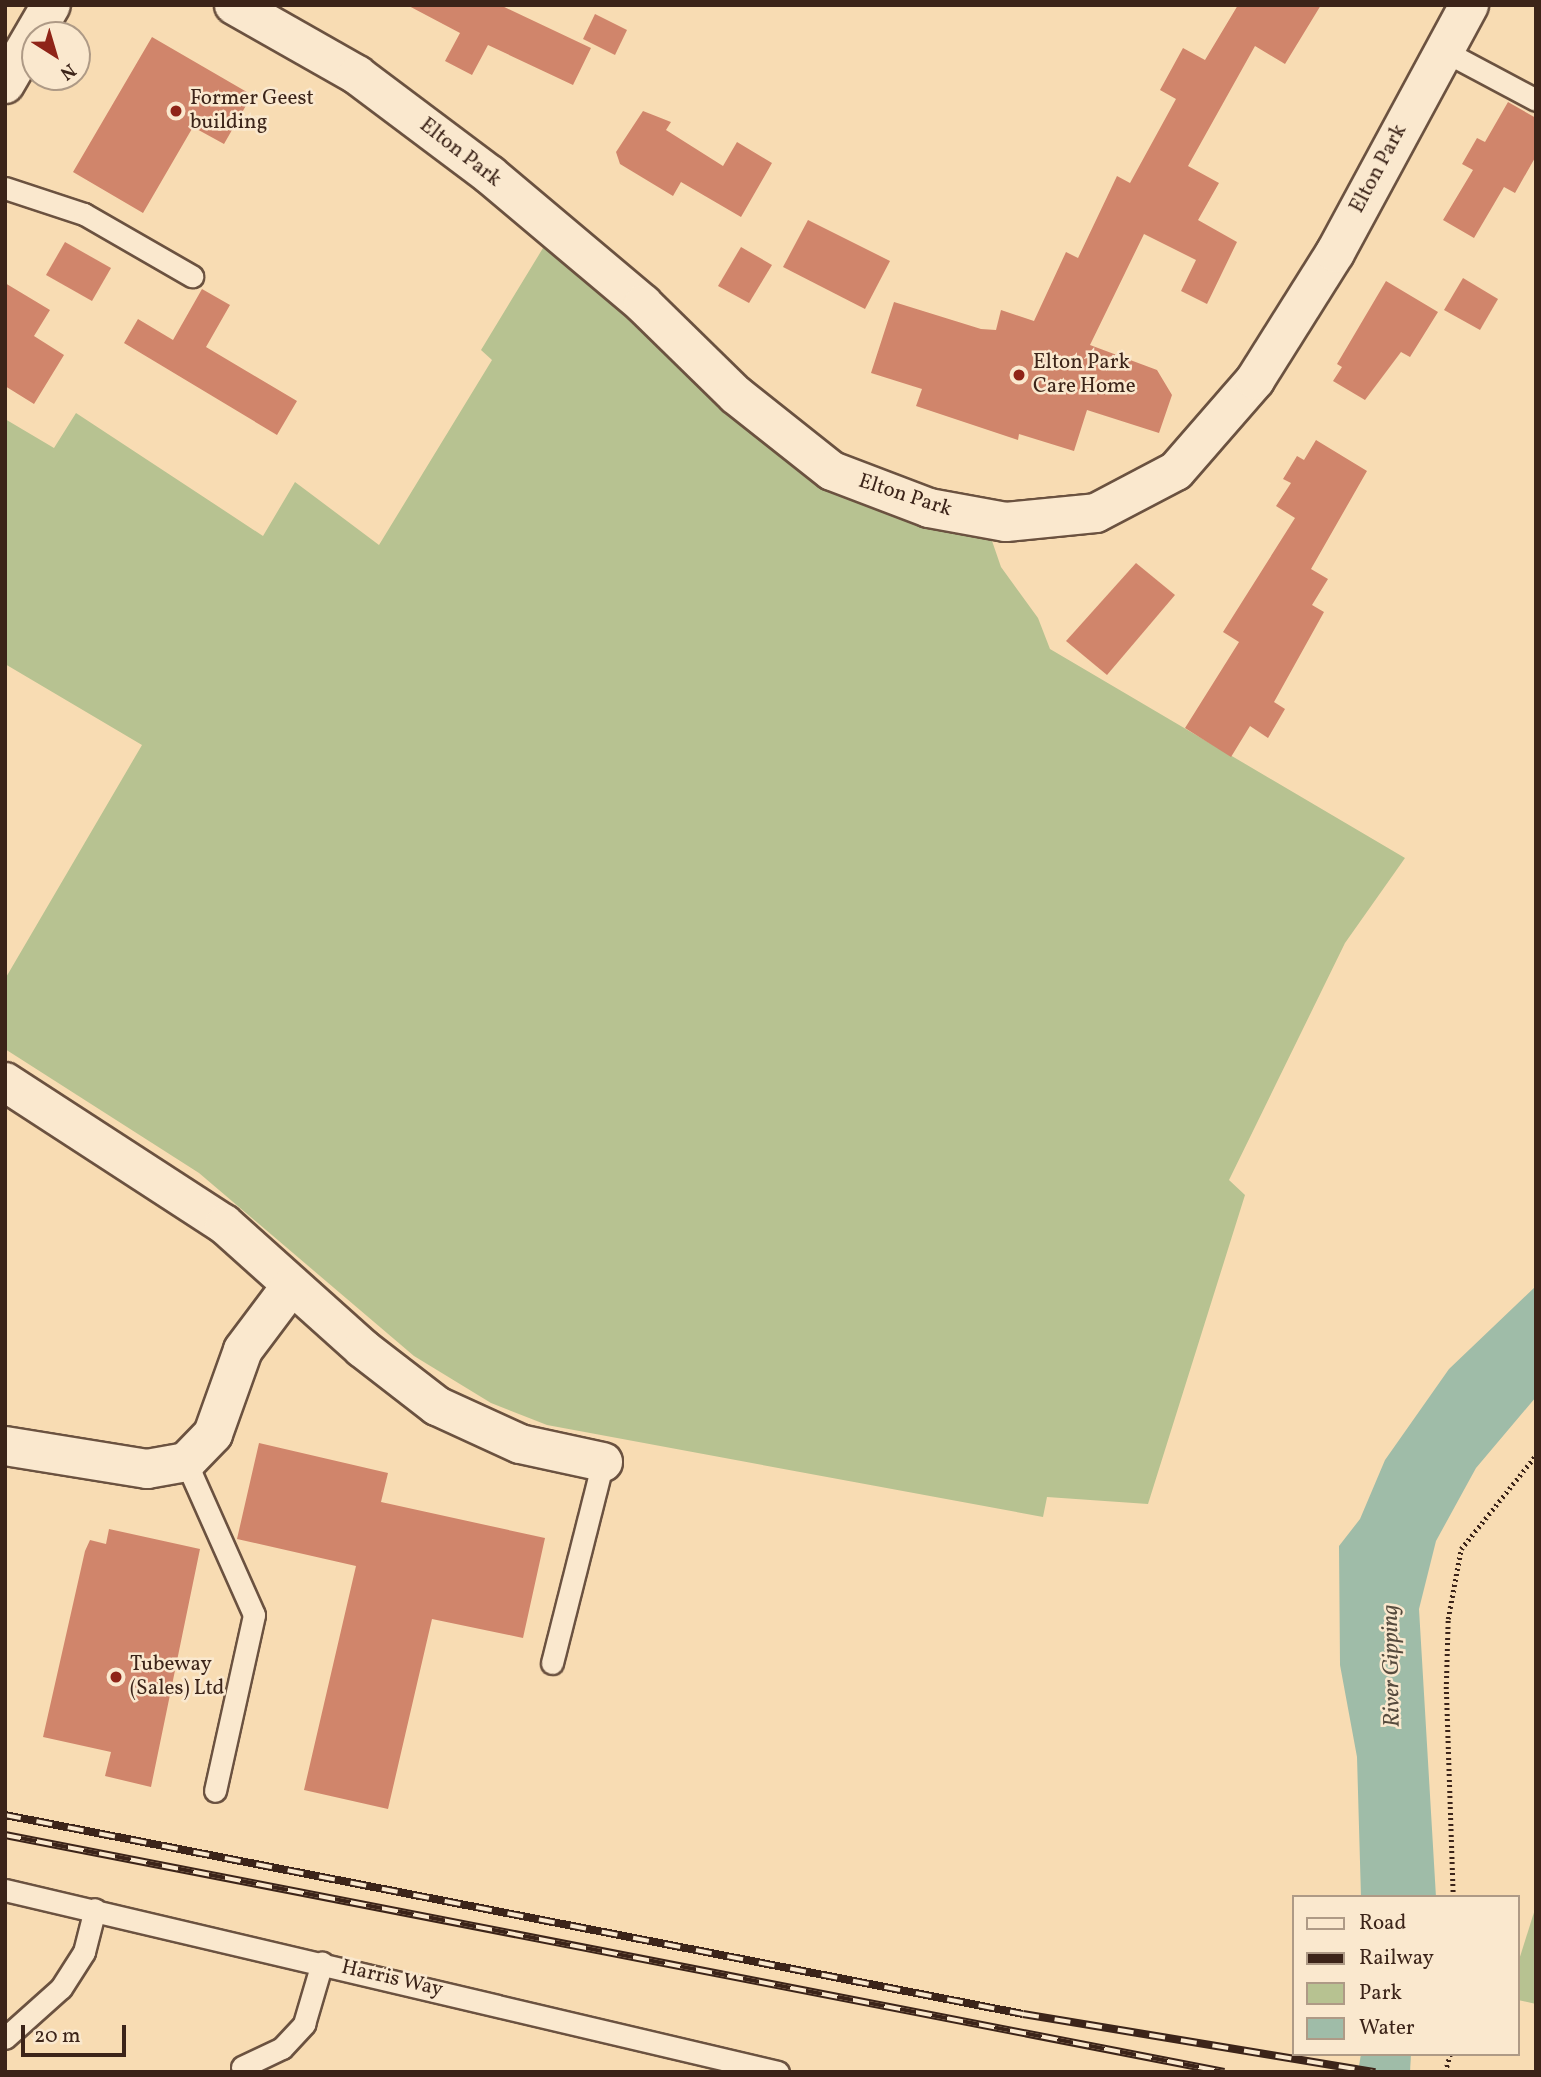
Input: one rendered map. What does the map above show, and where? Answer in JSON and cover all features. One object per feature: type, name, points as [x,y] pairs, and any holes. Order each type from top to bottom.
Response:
[{"type":"street","points":[[5,84],[51,5]]},
{"type":"street","name":"Elton Park","points":[[234,5],[357,75],[490,175],[643,304],[736,396],[832,471],[929,508],[1006,522],[1096,513],[1176,471],[1269,357],[1335,253],[1469,5]]},
{"type":"street","points":[[5,1082],[191,1200],[437,1406],[520,1444],[603,1462]]},
{"type":"street","points":[[5,1446],[147,1469],[186,1462],[212,1434],[243,1350],[291,1286]]},
{"type":"lane","points":[[1444,51],[1536,100]]},
{"type":"lane","points":[[5,188],[84,214],[192,276]]},
{"type":"lane","points":[[186,1462],[254,1615],[215,1791]]},
{"type":"lane","points":[[552,1663],[603,1462]]},
{"type":"lane","name":"Harris Way","points":[[5,1890],[95,1909],[779,2072]]},
{"type":"lane","points":[[5,2038],[61,1988],[84,1952],[95,1909]]},
{"type":"lane","points":[[242,2067],[282,2048],[304,2024],[322,1963]]},
{"type":"path","points":[[1453,1895],[1446,1689],[1448,1619],[1461,1549],[1536,1455]]},
{"type":"green space","points":[[557,225],[840,472],[991,538],[1001,567],[1038,618],[1050,649],[1405,858],[1345,943],[1229,1180],[1245,1195],[1148,1504],[1047,1497],[1043,1517],[547,1425],[491,1403],[414,1356],[199,1173],[5,1049],[5,979],[142,745],[5,664],[5,419],[54,448],[76,413],[263,536],[295,482],[379,545],[492,360],[481,350]]},
{"type":"green space","points":[[1536,1906],[1536,2004],[1520,2000],[1520,1957]]},
{"type":"water","name":"River Gipping","points":[[1536,1286],[1536,1397],[1476,1468],[1436,1541],[1419,1609],[1436,1895],[1361,1895],[1357,1757],[1340,1665],[1339,1546],[1360,1519],[1385,1460],[1449,1369]]},
{"type":"water","points":[[1361,2056],[1411,2056],[1410,2072],[1358,2072]]},
{"type":"building","points":[[407,5],[500,5],[591,48],[573,85],[488,45],[472,75],[445,61],[460,33]]},
{"type":"building","points":[[1238,5],[1321,5],[1285,64],[1255,46],[1188,166],[1219,183],[1198,220],[1237,242],[1207,304],[1181,291],[1196,260],[1144,234],[1090,345],[1157,370],[1172,395],[1159,433],[1087,410],[1074,451],[1019,434],[1018,440],[916,406],[922,389],[871,373],[894,302],[981,329],[996,330],[1001,310],[1034,321],[1066,252],[1078,258],[1117,176],[1130,183],[1176,99],[1160,90],[1183,48],[1205,60]]},
{"type":"building","points":[[595,14],[627,30],[615,55],[583,39]]},
{"type":"building","name":"Former Geest building","points":[[152,37],[252,95],[224,144],[193,127],[143,213],[73,172]]},
{"type":"building","points":[[1508,102],[1536,118],[1536,156],[1515,193],[1504,187],[1474,238],[1443,220],[1473,170],[1462,164],[1477,138],[1485,142]]},
{"type":"building","points":[[643,111],[671,122],[666,130],[723,166],[737,142],[772,163],[741,217],[681,182],[673,196],[620,164],[616,152]]},
{"type":"building","points":[[808,220],[890,261],[865,309],[783,267]]},
{"type":"building","points":[[65,242],[111,268],[92,301],[46,275]]},
{"type":"building","points":[[741,247],[772,265],[749,303],[718,286]]},
{"type":"building","points":[[1463,278],[1498,299],[1480,330],[1444,310]]},
{"type":"building","points":[[1386,281],[1438,312],[1410,357],[1401,352],[1365,400],[1333,381],[1342,367],[1337,364]]},
{"type":"building","points":[[5,283],[50,310],[34,336],[64,355],[34,404],[5,386]]},
{"type":"building","points":[[202,289],[230,305],[206,347],[297,401],[277,435],[124,343],[138,319],[173,340]]},
{"type":"building","points":[[1316,440],[1367,471],[1311,569],[1328,579],[1312,605],[1324,612],[1274,702],[1285,709],[1268,738],[1250,726],[1231,757],[1185,728],[1239,642],[1223,632],[1295,518],[1276,506],[1291,483],[1283,479],[1297,456],[1304,460]]},
{"type":"building","points":[[1136,563],[1175,595],[1107,675],[1066,641]]},
{"type":"building","points":[[259,1443],[388,1473],[381,1502],[545,1538],[523,1638],[432,1619],[388,1809],[304,1790],[356,1566],[237,1539]]},
{"type":"building","name":"Tubeway (Sales) Ltd","points":[[109,1529],[200,1549],[151,1787],[105,1776],[111,1752],[43,1737],[85,1551],[90,1540],[106,1544]]},
{"type":"railway","points":[[5,1815],[1023,2014],[1375,2072]]},
{"type":"railway","points":[[5,1835],[1224,2072]]},
{"type":"place","name":"Former Geest building","points":[[176,111]]},
{"type":"place","name":"Elton Park Care Home","points":[[1019,375]]},
{"type":"place","name":"Tubeway (Sales) Ltd","points":[[116,1677]]}]
